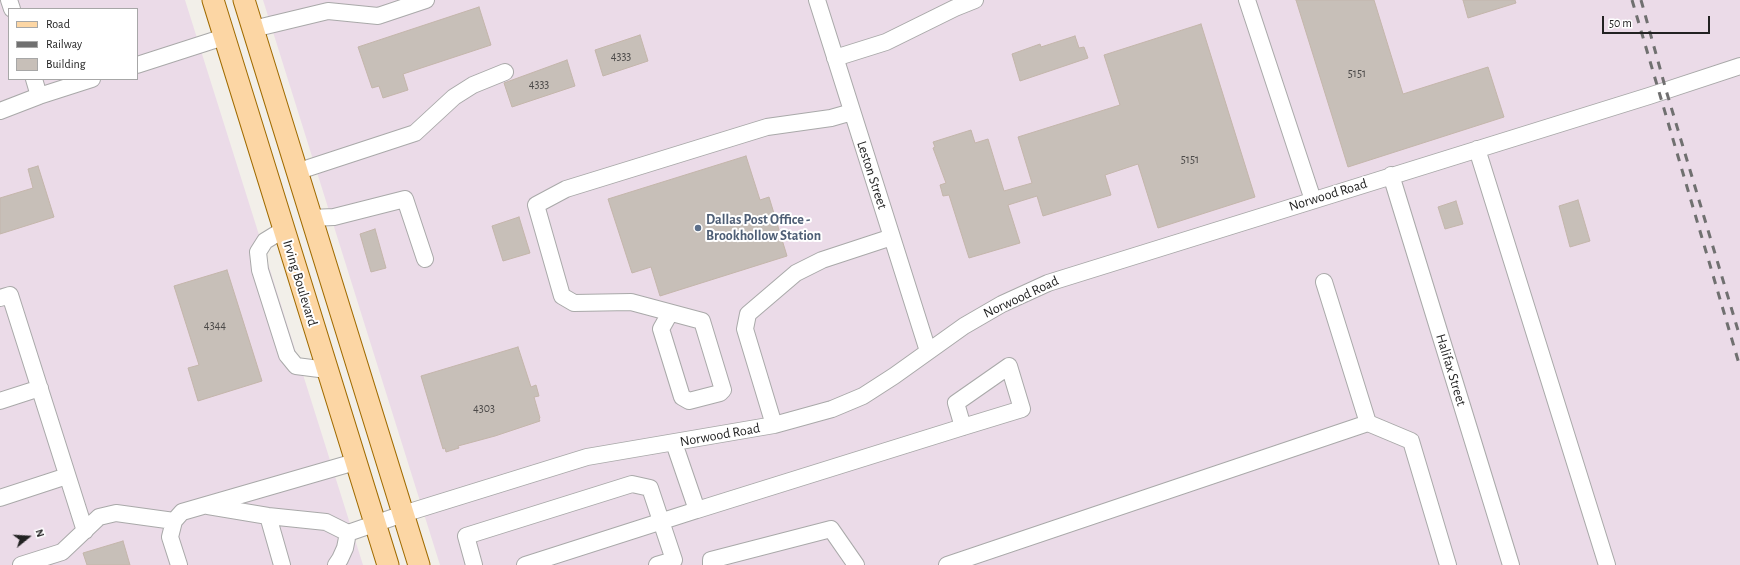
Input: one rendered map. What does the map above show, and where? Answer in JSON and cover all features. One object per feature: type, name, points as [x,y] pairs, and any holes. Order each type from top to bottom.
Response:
[{"type":"main road","name":"Irving Boulevard","points":[[213,0],[388,565]]},
{"type":"main road","name":"Irving Boulevard","points":[[244,0],[296,172],[419,565]]},
{"type":"main road","points":[[224,37],[253,29]]},
{"type":"main road","points":[[268,181],[296,172]]},
{"type":"main road","points":[[283,228],[311,218]]},
{"type":"street","points":[[253,29],[328,11],[378,16],[426,0]]},
{"type":"street","name":"Leston Street","points":[[817,0],[928,351]]},
{"type":"street","points":[[835,58],[886,42],[954,4],[975,0]]},
{"type":"street","points":[[1247,0],[1313,200]]},
{"type":"street","points":[[138,65],[224,37]]},
{"type":"street","name":"Norwood Road","points":[[348,533],[403,514],[587,457],[774,425],[832,409],[863,396],[894,376],[964,326],[1002,304],[1048,283],[1740,66]]},
{"type":"street","points":[[296,172],[415,133],[454,97],[473,85],[506,72]]},
{"type":"street","points":[[34,80],[40,96]]},
{"type":"street","points":[[0,110],[89,80]]},
{"type":"street","points":[[670,313],[661,329],[682,397],[689,401],[720,393],[723,390],[702,321],[631,302],[574,303],[562,296],[536,205],[566,189],[767,127],[831,118],[852,112]]},
{"type":"street","points":[[1477,149],[1607,565]]},
{"type":"street","name":"Halifax Street","points":[[1392,175],[1510,565]]},
{"type":"street","points":[[311,218],[334,217],[405,199],[424,259]]},
{"type":"street","points":[[283,228],[265,241],[258,252],[262,277],[289,358],[296,366],[327,370]]},
{"type":"street","points":[[774,425],[745,329],[748,314],[796,273],[822,260],[892,237]]},
{"type":"street","points":[[1324,282],[1368,423]]},
{"type":"street","points":[[0,298],[10,295],[85,531]]},
{"type":"street","points":[[0,401],[40,388]]},
{"type":"street","points":[[947,565],[1368,423],[1411,441],[1448,565]]},
{"type":"street","points":[[525,565],[963,427]]},
{"type":"street","points":[[674,443],[697,510]]},
{"type":"street","points":[[179,565],[170,537],[174,521],[182,512],[355,462]]},
{"type":"street","points":[[0,498],[67,476]]},
{"type":"street","points":[[474,565],[466,536],[632,484],[650,488],[674,560],[657,565]]},
{"type":"street","points":[[202,505],[268,516],[326,522],[348,533],[345,548],[336,565]]},
{"type":"street","points":[[22,565],[62,552],[99,517],[116,513],[174,521]]},
{"type":"street","points":[[268,516],[282,565]]},
{"type":"street","points":[[711,565],[711,560],[831,529],[856,565]]},
{"type":"shaded area","points":[[0,0],[185,0],[363,565],[0,565]]},
{"type":"shaded area","points":[[263,0],[1740,0],[1740,565],[440,565]]},
{"type":"building","points":[[1296,0],[1374,0],[1403,94],[1488,67],[1504,117],[1348,167]]},
{"type":"building","points":[[1463,0],[1515,0],[1516,3],[1468,18]]},
{"type":"building","points":[[479,7],[491,45],[403,74],[408,90],[383,98],[379,86],[372,88],[358,47]]},
{"type":"building","points":[[1201,24],[1255,197],[1158,228],[1138,164],[1105,175],[1111,195],[1043,216],[1037,196],[1008,205],[1020,243],[969,258],[949,195],[943,196],[940,185],[946,183],[933,148],[935,147],[933,142],[971,130],[975,143],[988,139],[1004,191],[1032,183],[1018,137],[1120,105],[1104,55]]},
{"type":"building","points":[[640,35],[648,61],[603,76],[595,50]]},
{"type":"building","points":[[1075,36],[1079,48],[1084,47],[1088,58],[1020,81],[1012,54],[1040,44],[1041,47]]},
{"type":"building","points":[[567,60],[575,86],[512,107],[504,83]]},
{"type":"building","name":"Dallas Post Office - Brookhollow Station","points":[[746,156],[760,200],[769,197],[787,256],[660,296],[651,267],[632,273],[608,199]]},
{"type":"building","points":[[38,166],[54,217],[0,234],[0,198],[33,188],[28,169]]},
{"type":"building","points":[[1578,200],[1590,241],[1570,247],[1559,206]]},
{"type":"building","points":[[1456,201],[1463,224],[1445,229],[1438,207]]},
{"type":"building","points":[[519,217],[530,253],[503,261],[492,226]]},
{"type":"building","points":[[375,229],[386,268],[371,272],[360,234]]},
{"type":"building","points":[[227,270],[262,381],[198,401],[188,368],[199,365],[174,286]]},
{"type":"building","points":[[518,347],[531,387],[536,385],[539,396],[534,397],[540,421],[495,436],[458,446],[459,448],[446,452],[445,448],[443,449],[421,376]]},
{"type":"building","points":[[123,541],[130,565],[87,565],[83,553]]},
{"type":"railway","points":[[1632,0],[1740,367]]},
{"type":"railway","points":[[1641,0],[1666,90],[1740,337]]},
{"type":"place","name":"Dallas Post Office - Brookhollow Station","points":[[698,228]]}]
